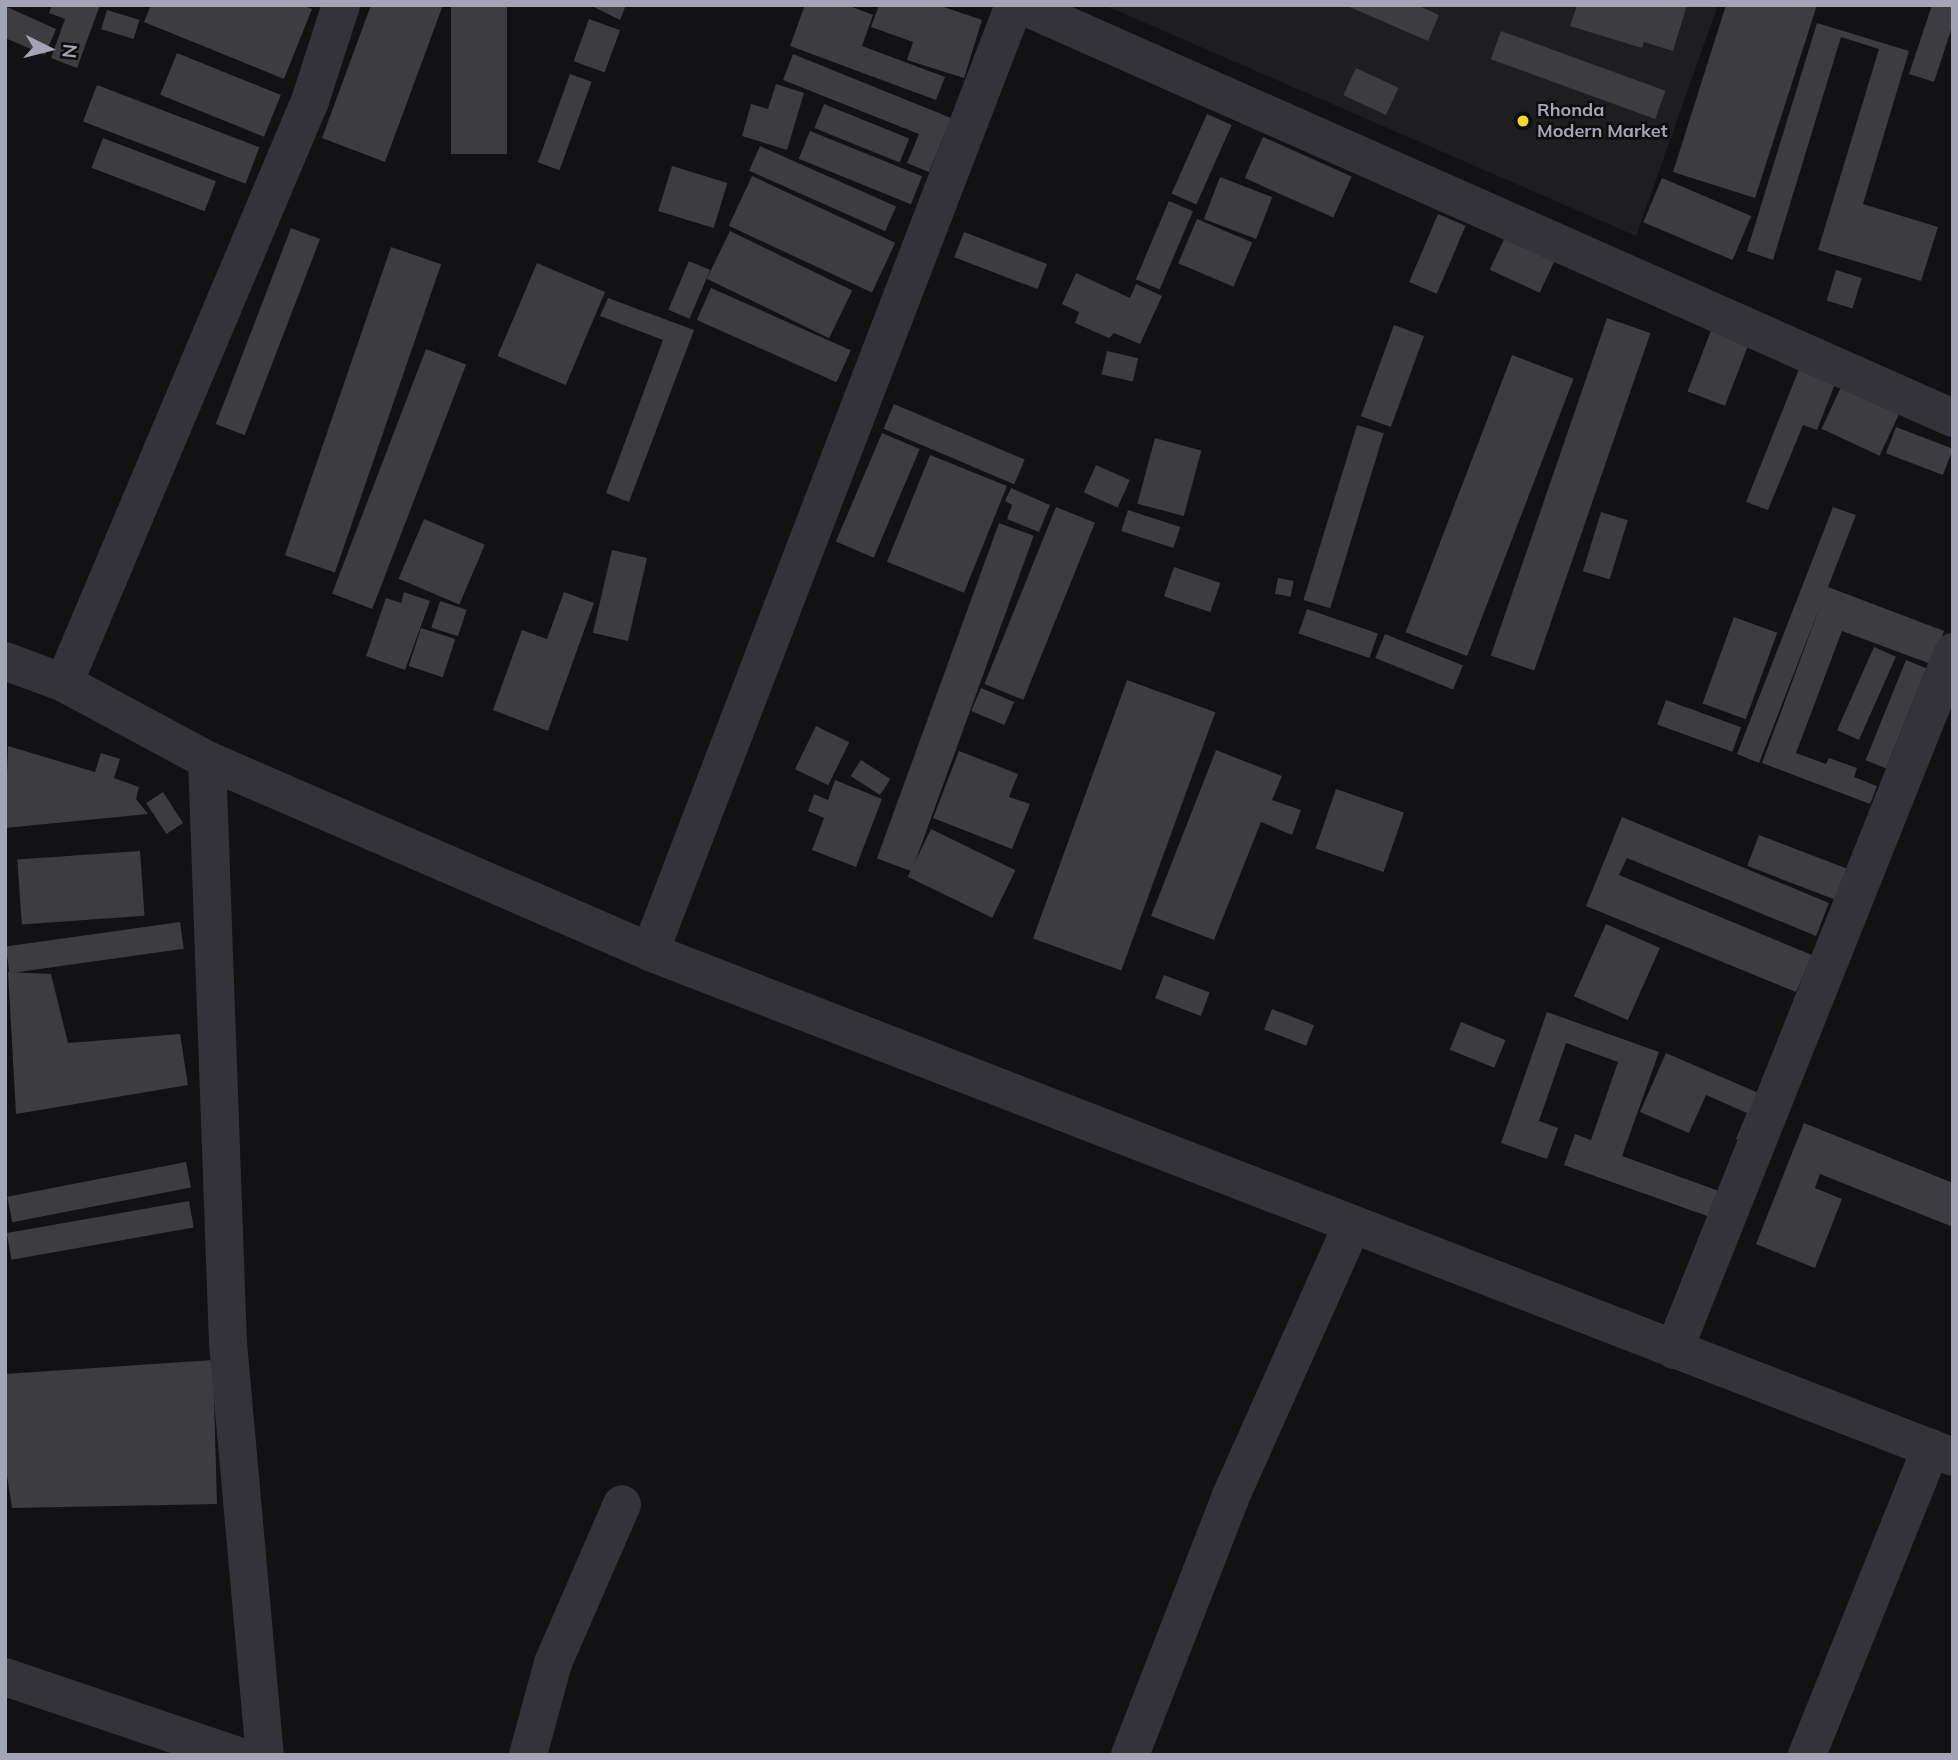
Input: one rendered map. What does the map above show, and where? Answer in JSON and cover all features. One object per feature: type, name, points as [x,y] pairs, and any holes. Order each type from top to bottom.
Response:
[{"type":"street","points":[[64,683],[310,101],[341,5]]},
{"type":"street","points":[[650,952],[1014,5]]},
{"type":"street","points":[[1021,5],[1953,418]]},
{"type":"street","points":[[1674,1350],[1953,652]]},
{"type":"street","points":[[5,661],[64,683],[207,760],[650,952],[1351,1227],[1942,1452],[1807,1755]]},
{"type":"street","points":[[207,760],[228,1343],[265,1755]]},
{"type":"street","points":[[1130,1755],[1230,1498],[1351,1227]]},
{"type":"street","points":[[527,1755],[553,1663],[622,1504]]},
{"type":"street","points":[[5,1677],[235,1755]]},
{"type":"shaded area","name":"Rhonda Modern Market","points":[[1104,5],[1718,5],[1636,236]]},
{"type":"building","points":[[52,5],[100,5],[77,68],[51,58],[65,19],[49,13]]},
{"type":"building","points":[[151,5],[302,5],[312,9],[284,79],[144,22]]},
{"type":"building","points":[[371,5],[443,5],[385,162],[322,138]]},
{"type":"building","points":[[451,5],[507,5],[507,154],[451,154]]},
{"type":"building","points":[[590,5],[626,5],[620,20]]},
{"type":"building","points":[[805,5],[847,5],[873,15],[862,46],[945,77],[936,100],[790,46]]},
{"type":"building","points":[[879,5],[938,5],[982,20],[964,78],[907,60],[913,42],[871,27]]},
{"type":"building","points":[[1345,5],[1417,5],[1439,15],[1428,41]]},
{"type":"building","points":[[1577,5],[1687,5],[1673,51],[1644,42],[1642,48],[1570,26]]},
{"type":"building","points":[[1726,5],[1817,5],[1755,198],[1673,172]]},
{"type":"building","points":[[1932,5],[1953,5],[1953,24],[1934,82],[1909,74]]},
{"type":"building","points":[[5,6],[56,29],[45,55],[5,38]]},
{"type":"building","points":[[107,10],[140,20],[134,39],[101,29]]},
{"type":"building","points":[[589,19],[620,30],[605,73],[574,61]]},
{"type":"building","points":[[1817,23],[1909,51],[1863,204],[1938,227],[1921,281],[1818,250],[1879,49],[1841,37],[1773,260],[1747,251]]},
{"type":"building","points":[[1501,31],[1665,91],[1655,119],[1491,59]]},
{"type":"building","points":[[177,53],[281,95],[264,137],[160,95]]},
{"type":"building","points":[[793,54],[951,118],[929,172],[907,163],[919,134],[783,80]]},
{"type":"building","points":[[1356,68],[1399,88],[1386,115],[1343,95]]},
{"type":"building","points":[[570,74],[592,82],[559,170],[538,162]]},
{"type":"building","points":[[776,84],[804,93],[787,150],[742,136],[751,104],[768,109]]},
{"type":"building","points":[[97,85],[259,147],[245,184],[83,121]]},
{"type":"building","points":[[824,104],[909,138],[900,163],[814,128]]},
{"type":"building","points":[[1207,114],[1232,125],[1196,204],[1172,193]]},
{"type":"building","points":[[810,131],[922,176],[911,204],[799,159]]},
{"type":"building","points":[[1263,137],[1352,176],[1333,218],[1245,178]]},
{"type":"building","points":[[103,138],[216,181],[204,211],[92,168]]},
{"type":"building","points":[[760,146],[896,207],[885,231],[749,171]]},
{"type":"building","points":[[672,166],[727,183],[714,228],[658,211]]},
{"type":"building","points":[[752,176],[895,243],[872,293],[729,226]]},
{"type":"building","points":[[1220,177],[1272,197],[1256,239],[1204,219]]},
{"type":"building","points":[[1662,178],[1751,216],[1733,260],[1643,222]]},
{"type":"building","points":[[1169,201],[1193,211],[1160,289],[1136,279]]},
{"type":"building","points":[[1438,214],[1466,226],[1437,294],[1409,282]]},
{"type":"building","points":[[1197,219],[1252,242],[1233,287],[1178,263]]},
{"type":"building","points":[[291,228],[320,239],[245,435],[216,424]]},
{"type":"building","points":[[730,231],[852,291],[829,338],[707,279]]},
{"type":"building","points":[[964,232],[1047,264],[1037,289],[954,257]]},
{"type":"building","points":[[1505,237],[1555,260],[1540,293],[1490,270]]},
{"type":"building","points":[[391,247],[441,264],[335,572],[285,555]]},
{"type":"building","points":[[689,261],[710,270],[689,319],[668,310]]},
{"type":"building","points":[[537,263],[605,292],[566,385],[498,356]]},
{"type":"building","points":[[1836,270],[1862,278],[1852,308],[1827,301]]},
{"type":"building","points":[[1076,273],[1130,298],[1136,284],[1162,296],[1140,344],[1114,333],[1109,338],[1075,323],[1079,312],[1062,304]]},
{"type":"building","points":[[711,288],[851,350],[837,382],[697,320]]},
{"type":"building","points":[[608,298],[694,330],[629,502],[606,493],[663,340],[600,316]]},
{"type":"building","points":[[1607,318],[1650,333],[1534,671],[1491,656]]},
{"type":"building","points":[[1394,325],[1424,336],[1391,427],[1361,416]]},
{"type":"building","points":[[1712,328],[1749,342],[1725,406],[1688,391]]},
{"type":"building","points":[[426,349],[466,364],[372,609],[332,594]]},
{"type":"building","points":[[1107,351],[1138,358],[1133,382],[1102,374]]},
{"type":"building","points":[[1512,355],[1574,379],[1467,656],[1406,632]]},
{"type":"building","points":[[1799,369],[1835,384],[1817,430],[1803,425],[1768,510],[1746,502]]},
{"type":"building","points":[[1841,387],[1899,414],[1880,456],[1822,429]]},
{"type":"building","points":[[894,404],[1025,459],[1014,484],[883,429]]},
{"type":"building","points":[[1357,425],[1384,433],[1330,608],[1303,600]]},
{"type":"building","points":[[1896,427],[1953,449],[1943,475],[1886,453]]},
{"type":"building","points":[[882,433],[920,449],[874,558],[836,542]]},
{"type":"building","points":[[1155,438],[1201,450],[1184,516],[1137,504]]},
{"type":"building","points":[[930,455],[1007,486],[964,593],[887,562]]},
{"type":"building","points":[[1096,465],[1130,480],[1118,507],[1084,492]]},
{"type":"building","points":[[1011,488],[1050,505],[1039,532],[1007,519],[1012,505],[1005,501]]},
{"type":"building","points":[[1056,507],[1095,523],[1023,700],[984,684]]},
{"type":"building","points":[[1833,507],[1856,515],[1828,587],[1944,631],[1931,664],[1842,631],[1796,753],[1826,764],[1829,758],[1857,768],[1854,777],[1877,786],[1870,804],[1762,763],[1821,604],[1759,763],[1737,754]]},
{"type":"building","points":[[1128,510],[1180,527],[1174,548],[1121,531]]},
{"type":"building","points":[[1601,512],[1628,520],[1610,579],[1583,571]]},
{"type":"building","points":[[424,519],[485,545],[459,605],[399,579]]},
{"type":"building","points":[[999,523],[1034,536],[912,871],[877,858]]},
{"type":"building","points":[[612,550],[647,558],[628,641],[593,633]]},
{"type":"building","points":[[1174,567],[1220,583],[1210,612],[1164,596]]},
{"type":"building","points":[[1278,578],[1294,581],[1291,597],[1275,594]]},
{"type":"building","points":[[404,592],[430,601],[405,670],[366,656],[386,598],[401,603]]},
{"type":"building","points":[[564,592],[594,603],[548,731],[493,710],[522,630],[547,639]]},
{"type":"building","points":[[440,601],[467,610],[458,636],[431,628]]},
{"type":"building","points":[[1307,609],[1378,633],[1369,658],[1299,634]]},
{"type":"building","points":[[1734,617],[1777,633],[1746,719],[1703,703]]},
{"type":"building","points":[[421,628],[455,639],[443,677],[409,666]]},
{"type":"building","points":[[1385,634],[1463,665],[1453,690],[1375,658]]},
{"type":"building","points":[[1874,647],[1896,657],[1859,740],[1837,730]]},
{"type":"building","points":[[1906,660],[1926,668],[1886,768],[1866,760]]},
{"type":"building","points":[[1127,680],[1215,712],[1121,971],[1033,938]]},
{"type":"building","points":[[981,688],[1014,702],[1004,725],[971,711]]},
{"type":"building","points":[[1666,700],[1741,727],[1732,752],[1657,724]]},
{"type":"building","points":[[816,726],[849,742],[828,785],[795,769]]},
{"type":"building","points":[[8,746],[95,772],[101,753],[120,759],[114,778],[139,787],[136,799],[148,814],[5,828]]},
{"type":"building","points":[[1216,750],[1282,776],[1272,800],[1301,810],[1292,835],[1261,822],[1214,940],[1151,916]]},
{"type":"building","points":[[959,751],[1018,774],[1009,797],[1030,804],[1012,849],[933,818]]},
{"type":"building","points":[[861,760],[890,779],[880,795],[851,776]]},
{"type":"building","points":[[835,780],[882,799],[856,867],[812,850],[824,818],[808,811],[814,794],[828,800]]},
{"type":"building","points":[[1336,789],[1404,812],[1384,872],[1315,849]]},
{"type":"building","points":[[163,792],[183,823],[166,834],[146,803]]},
{"type":"building","points":[[1622,817],[1829,903],[1816,936],[1627,858],[1619,875],[1812,955],[1796,992],[1586,906]]},
{"type":"building","points":[[931,829],[1015,870],[992,918],[908,877]]},
{"type":"building","points":[[1759,835],[1850,870],[1839,901],[1747,866]]},
{"type":"building","points":[[140,851],[145,916],[22,924],[17,860]]},
{"type":"building","points":[[180,922],[184,949],[9,973],[6,946]]},
{"type":"building","points":[[1606,924],[1660,948],[1628,1020],[1574,996]]},
{"type":"building","points":[[8,972],[51,974],[68,1043],[180,1034],[188,1085],[16,1114]]},
{"type":"building","points":[[1164,975],[1210,993],[1201,1016],[1155,998]]},
{"type":"building","points":[[1272,1009],[1314,1025],[1306,1046],[1264,1030]]},
{"type":"building","points":[[1547,1012],[1659,1052],[1622,1156],[1719,1191],[1710,1217],[1564,1165],[1575,1134],[1591,1140],[1618,1062],[1566,1043],[1539,1121],[1558,1128],[1547,1159],[1501,1143]]},
{"type":"building","points":[[1461,1022],[1506,1040],[1494,1068],[1450,1050]]},
{"type":"building","points":[[1666,1053],[1770,1098],[1750,1145],[1736,1139],[1747,1113],[1706,1095],[1689,1133],[1640,1112]]},
{"type":"building","points":[[1804,1123],[1953,1183],[1953,1227],[1820,1174],[1815,1188],[1842,1199],[1815,1268],[1756,1244]]},
{"type":"building","points":[[186,1162],[191,1188],[12,1222],[7,1197]]},
{"type":"building","points":[[189,1201],[194,1228],[11,1260],[7,1233]]},
{"type":"building","points":[[213,1360],[217,1504],[12,1508],[5,1463],[5,1374]]},
{"type":"place","name":"Rhonda Modern Market","points":[[1523,121]]}]
